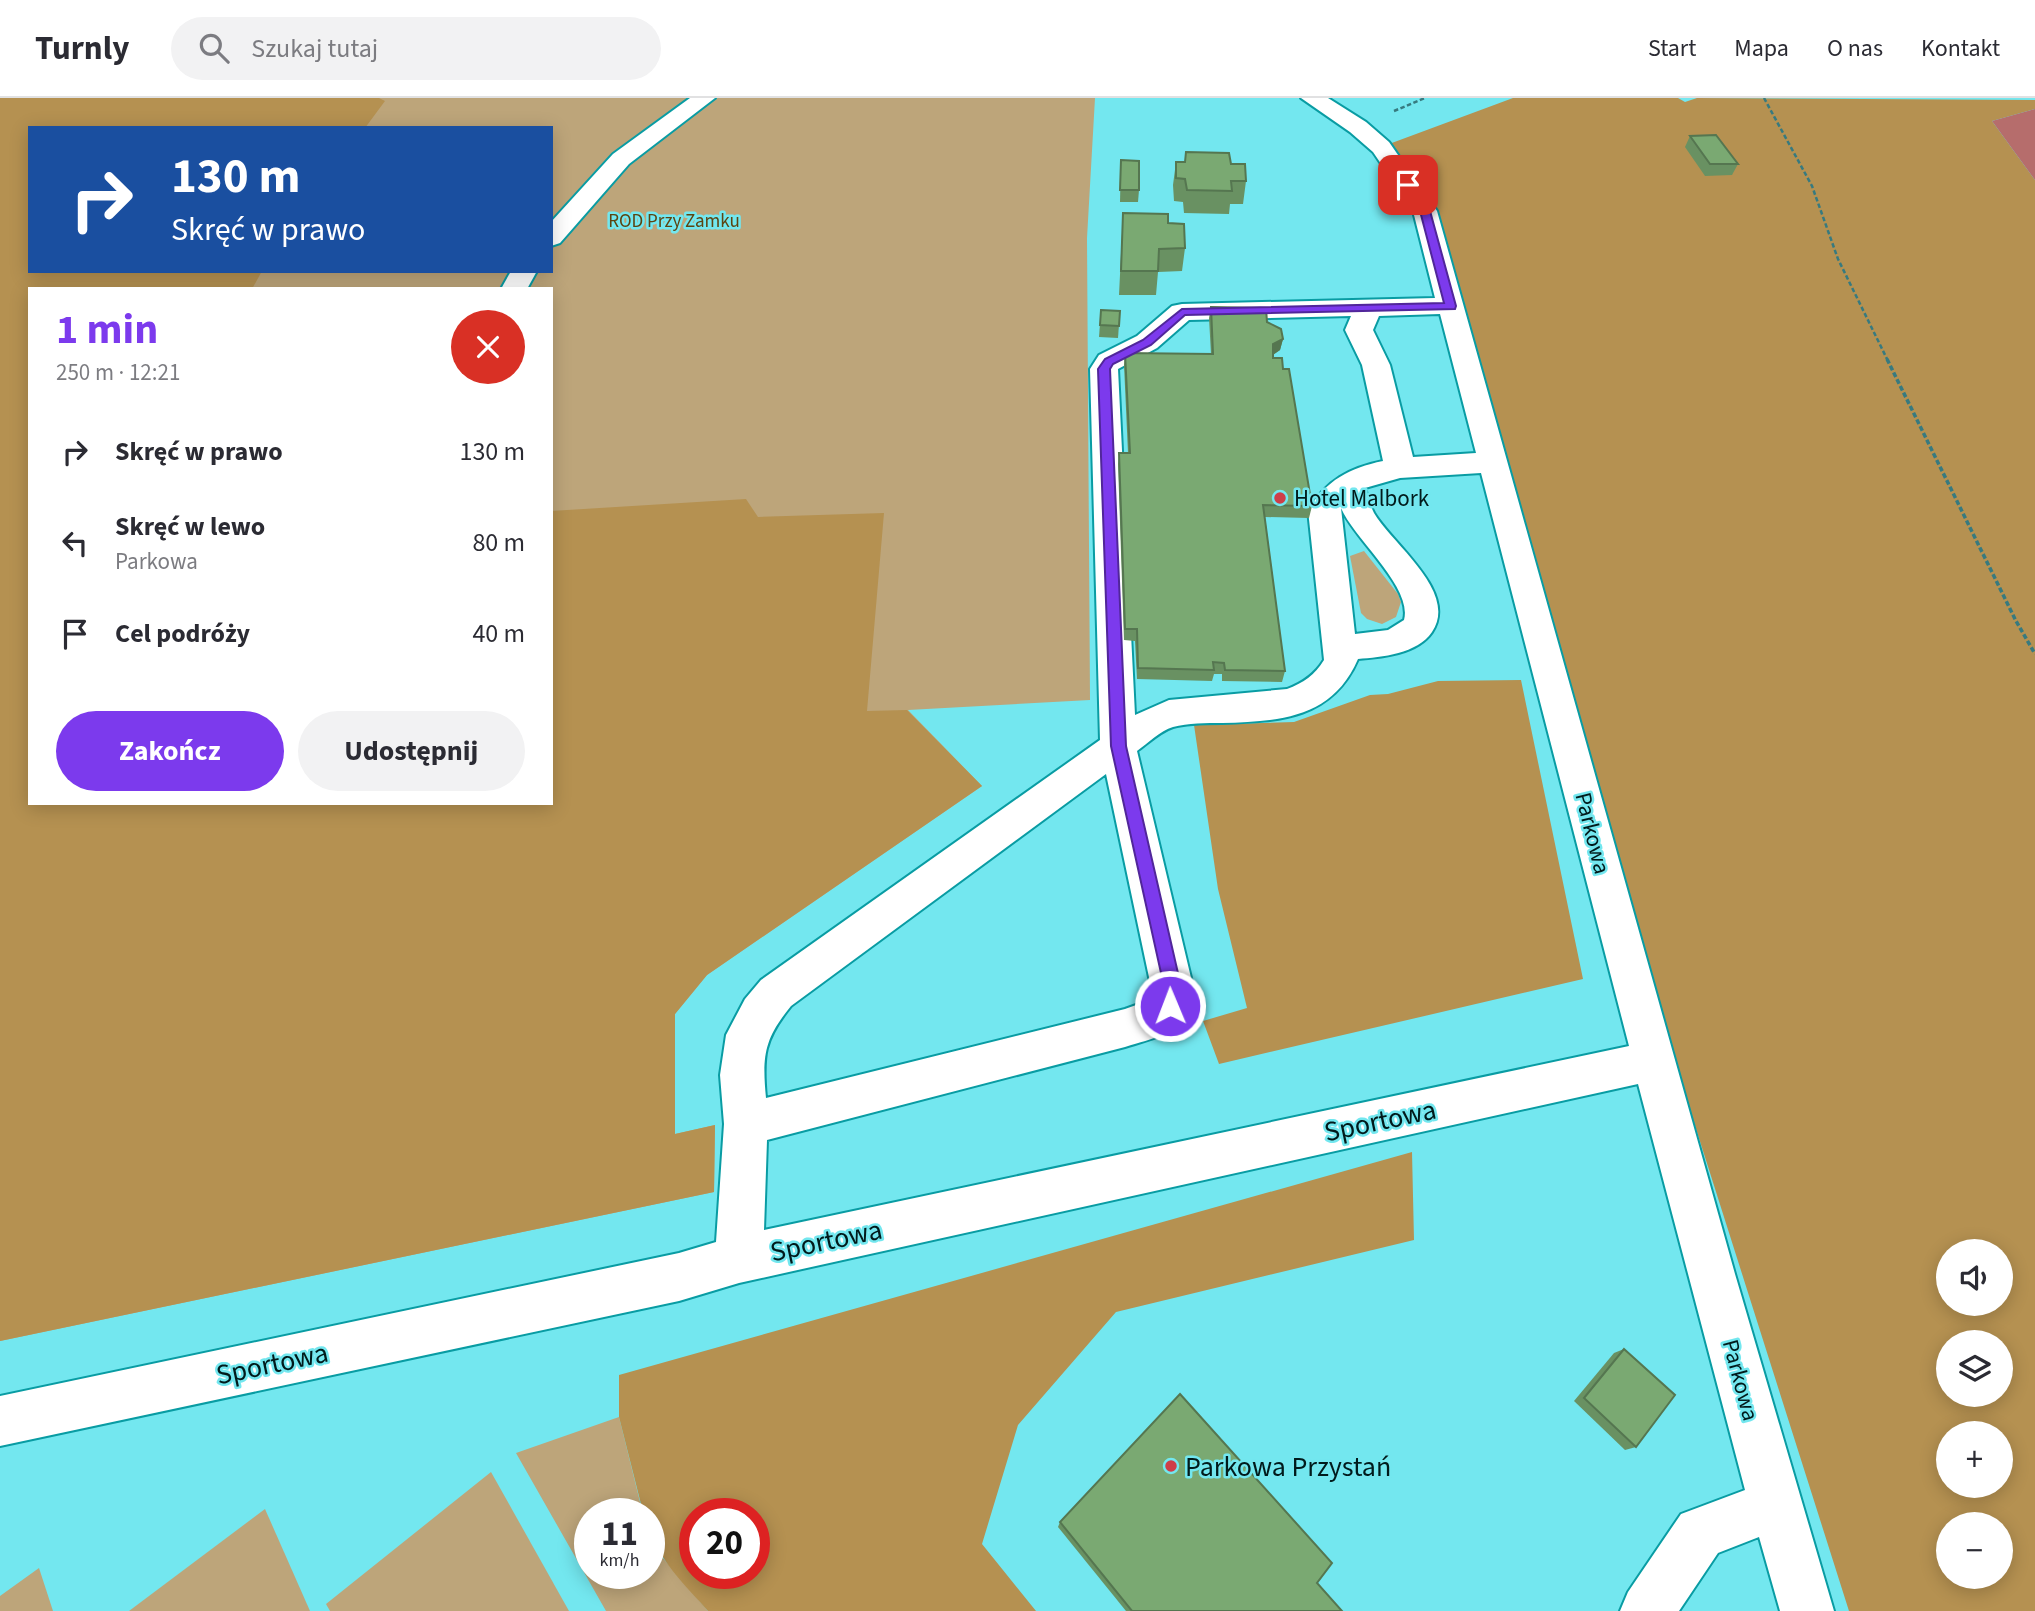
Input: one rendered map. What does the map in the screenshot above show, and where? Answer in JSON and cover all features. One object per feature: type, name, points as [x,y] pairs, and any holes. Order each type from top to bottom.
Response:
[{"type":"street","points":[[553,236],[621,159],[704,98]]},
{"type":"street","name":"Parkowa","points":[[1312,98],[1358,127],[1381,147],[1425,211],[1562,713],[1652,1061],[1807,1611]]},
{"type":"street","points":[[746,1124],[1125,1028],[1151,1020],[1170,1006],[1171,982],[1118,746],[1104,369],[1109,361],[1147,342],[1182,312],[1451,306]]},
{"type":"street","points":[[1371,308],[1361,321],[1359,330],[1376,365],[1401,468]]},
{"type":"street","points":[[739,1259],[746,1124],[741,1075],[747,1035],[760,1012],[776,993],[1118,746],[1167,714],[1273,706],[1296,701],[1319,689],[1337,673],[1341,660],[1324,510],[1332,496],[1348,483],[1373,472],[1492,462]]},
{"type":"street","points":[[1340,647],[1390,645],[1416,628],[1423,614],[1418,594],[1360,514],[1348,483]]},
{"type":"street","name":"Sportowa","points":[[0,1421],[679,1277],[739,1259],[1652,1061]]},
{"type":"street","points":[[1647,1611],[1700,1533],[1775,1505]]},
{"type":"path","points":[[1764,98],[1812,186],[1838,259],[2016,621],[2035,654]]},
{"type":"green space","name":"ROD Przy Zamku","points":[[0,98],[1095,98],[1087,238],[1090,700],[908,710],[982,786],[707,975],[675,1014],[675,1134],[715,1125],[714,1192],[0,1341]]},
{"type":"green space","points":[[1364,551],[1398,594],[1401,602],[1396,617],[1382,624],[1367,619],[1361,613],[1350,556]]},
{"type":"green space","points":[[619,1417],[639,1498],[574,1498],[574,1555],[516,1453]]},
{"type":"green space","points":[[491,1472],[569,1611],[330,1611],[326,1604]]},
{"type":"green space","points":[[265,1509],[310,1611],[129,1611]]},
{"type":"green space","points":[[665,1561],[679,1577],[679,1589],[689,1589],[708,1611],[606,1611],[593,1589],[665,1589]]},
{"type":"green space","points":[[39,1568],[53,1611],[0,1611],[0,1596]]},
{"type":"shaded area","points":[[0,98],[379,98],[385,101],[366,126],[28,126],[28,273],[261,273],[253,287],[28,287],[28,805],[553,805],[553,511],[746,499],[758,517],[884,513],[867,711],[907,710],[982,786],[707,975],[675,1014],[675,1134],[715,1125],[714,1192],[0,1341]]},
{"type":"shaded area","points":[[1513,98],[1678,98],[1685,102],[1697,98],[2035,100],[2035,109],[1992,121],[2035,180],[2035,1611],[1849,1611],[1546,656],[1435,248],[1381,147]]},
{"type":"shaded area","points":[[2035,109],[2035,180],[1992,121]]},
{"type":"shaded area","points":[[1521,680],[1583,979],[1219,1064],[1203,1021],[1247,1008],[1218,889],[1194,725],[1294,722],[1370,695],[1388,694],[1438,681]]},
{"type":"shaded area","points":[[1412,1152],[1414,1240],[1116,1312],[1018,1425],[982,1544],[1036,1611],[708,1611],[689,1589],[770,1589],[770,1498],[679,1498],[679,1578],[665,1560],[665,1498],[639,1498],[619,1417],[619,1375]]},
{"type":"building","points":[[1716,135],[1738,164],[1710,164],[1690,136]]},
{"type":"building","points":[[1186,152],[1229,153],[1231,164],[1245,164],[1246,181],[1231,181],[1232,191],[1187,190],[1185,179],[1176,178],[1176,162],[1185,162]]},
{"type":"building","points":[[1121,160],[1139,161],[1139,190],[1120,190]]},
{"type":"building","points":[[1123,213],[1168,214],[1168,223],[1184,224],[1185,248],[1159,249],[1158,271],[1121,271]]},
{"type":"building","points":[[1211,307],[1266,308],[1267,322],[1281,329],[1283,339],[1273,344],[1273,358],[1282,358],[1283,369],[1289,369],[1312,506],[1263,505],[1285,671],[1225,670],[1224,663],[1213,662],[1214,670],[1138,668],[1137,629],[1125,629],[1119,453],[1130,453],[1125,353],[1213,354]]},
{"type":"building","points":[[1101,310],[1120,311],[1119,326],[1100,325]]},
{"type":"building","points":[[1624,1349],[1675,1395],[1636,1447],[1584,1398]]},
{"type":"building","name":"Parkowa Przystań","points":[[1180,1394],[1332,1563],[1317,1583],[1342,1611],[1132,1611],[1060,1522]]},
{"type":"place","name":"Hotel Malbork","points":[[1280,498]]},
{"type":"place","name":"Parkowa Przystań","points":[[1171,1466]]},
{"type":"route","points":[[1170,1006],[1171,982],[1118,746],[1104,369],[1109,361],[1147,342],[1182,312],[1451,306],[1425,211],[1408,185]]}]
